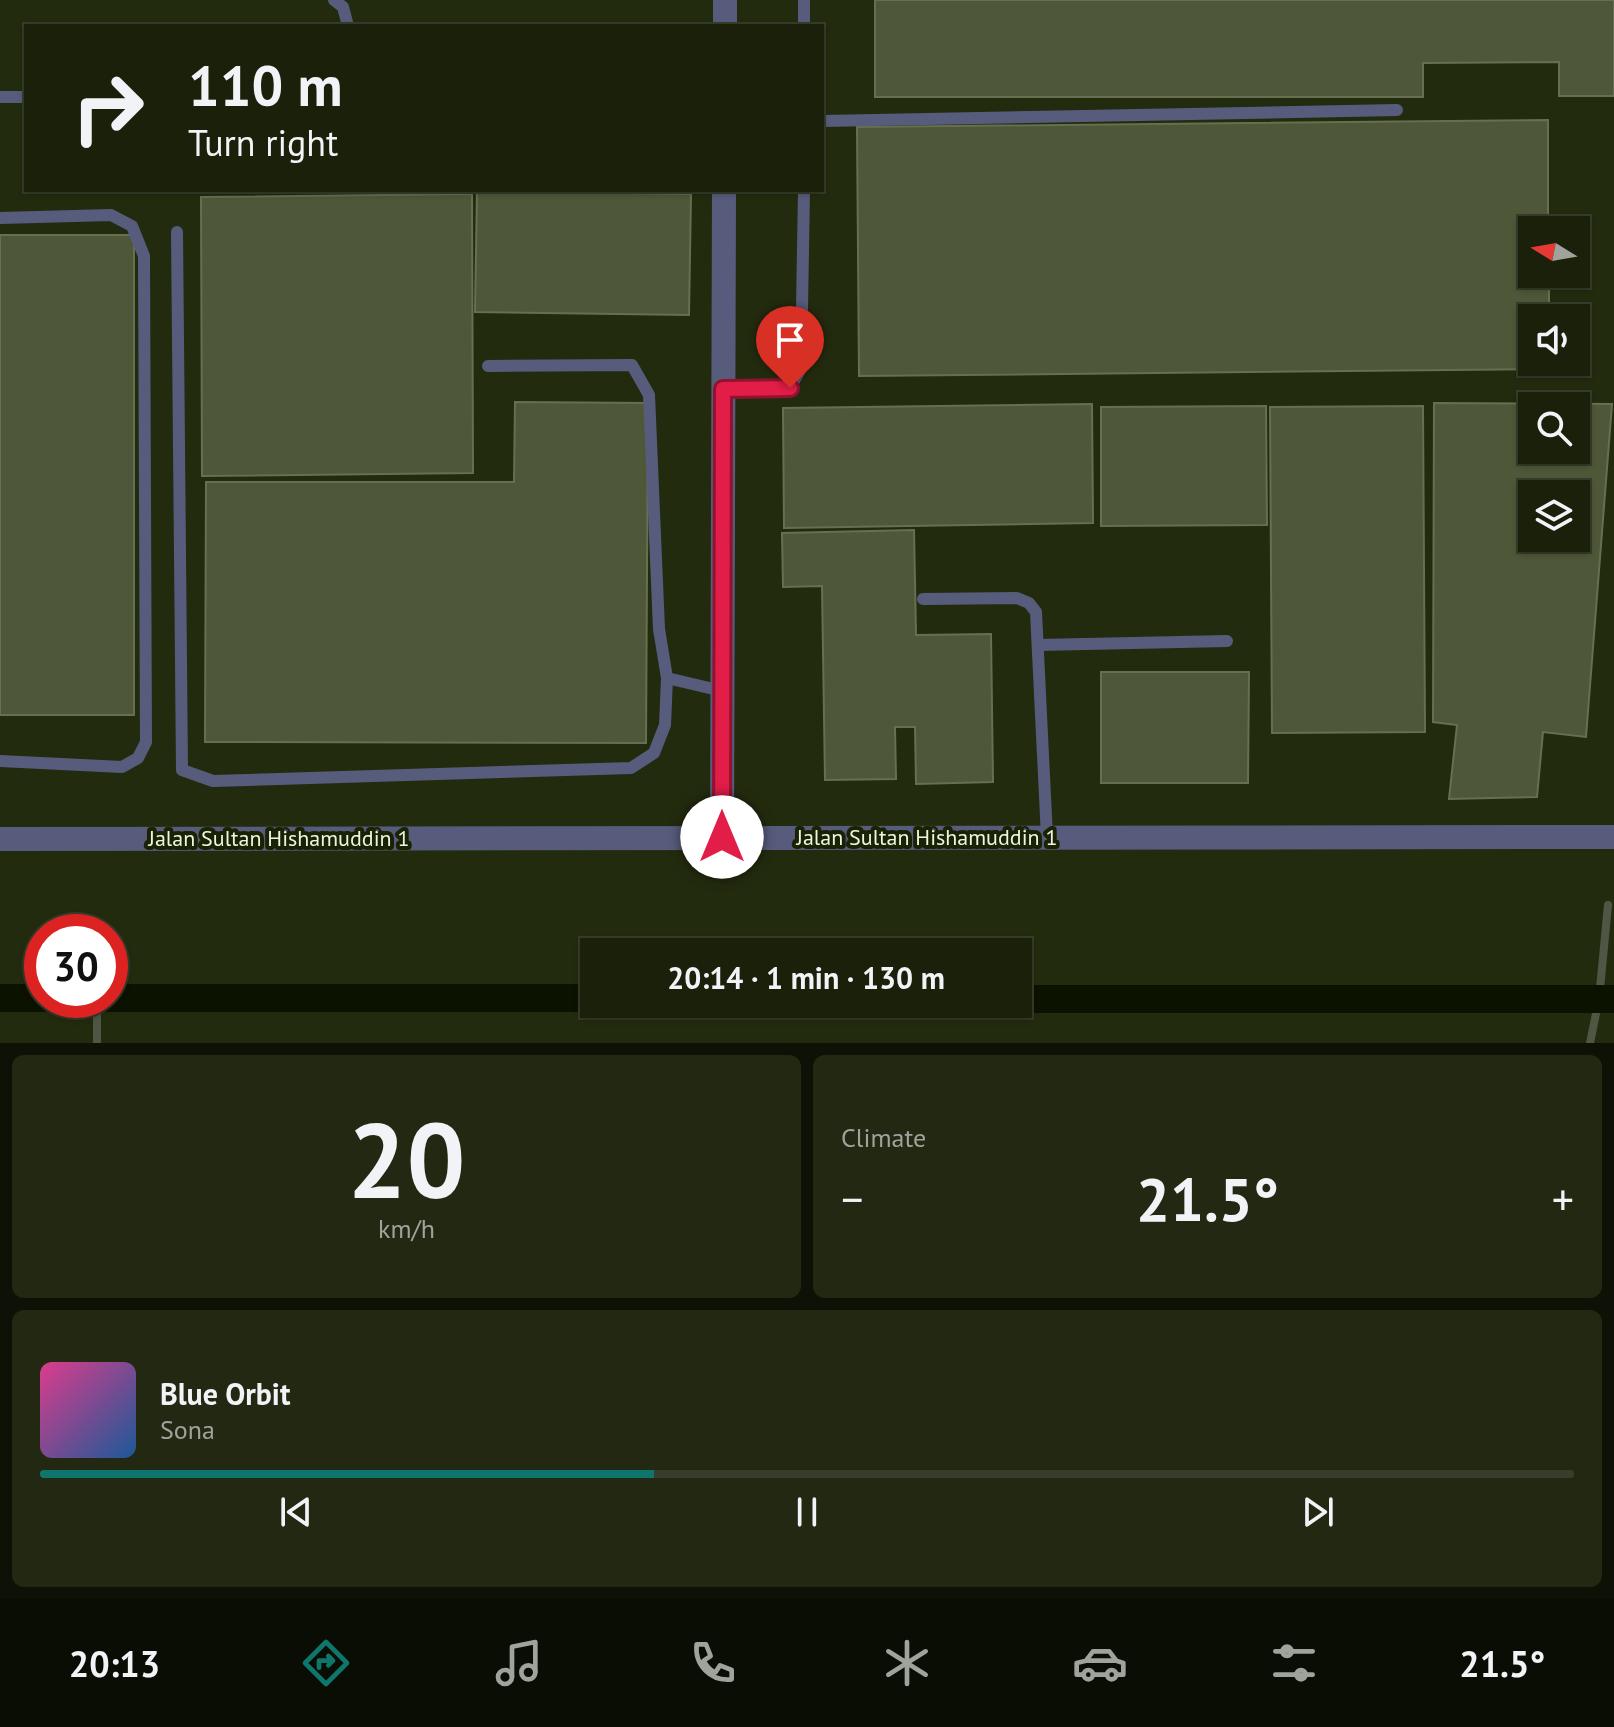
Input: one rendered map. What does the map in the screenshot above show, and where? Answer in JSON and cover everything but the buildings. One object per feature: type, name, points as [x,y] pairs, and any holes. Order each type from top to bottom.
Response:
[{"type":"street","points":[[725,0],[725,24]]},
{"type":"street","points":[[722,837],[724,192]]},
{"type":"street","name":"Jalan Sultan Hishamuddin 1","points":[[0,839],[1614,837]]},
{"type":"lane","points":[[334,0],[343,7],[347,24]]},
{"type":"lane","points":[[804,0],[804,24]]},
{"type":"lane","points":[[0,97],[24,97]]},
{"type":"lane","points":[[824,121],[1397,110]]},
{"type":"lane","points":[[723,389],[790,388],[801,368],[804,192]]},
{"type":"lane","points":[[0,218],[111,215],[132,226],[144,256],[146,742],[138,758],[122,767],[0,761]]},
{"type":"lane","points":[[177,232],[182,770],[213,781],[631,768],[654,753],[665,725],[667,678],[659,629],[649,395],[632,365],[488,366]]},
{"type":"lane","points":[[923,599],[1017,598],[1029,603],[1036,612],[1047,837]]},
{"type":"lane","points":[[1038,645],[1227,641]]},
{"type":"lane","points":[[667,678],[722,691]]},
{"type":"waterway","points":[[1590,1043],[1599,999],[1608,905]]},
{"type":"waterway","points":[[0,998],[24,998]]},
{"type":"waterway","points":[[128,998],[580,998]]},
{"type":"waterway","points":[[1032,999],[1614,999]]},
{"type":"waterway","points":[[97,1018],[97,1043]]},
{"type":"route","points":[[722,837],[723,389],[790,388]]}]
